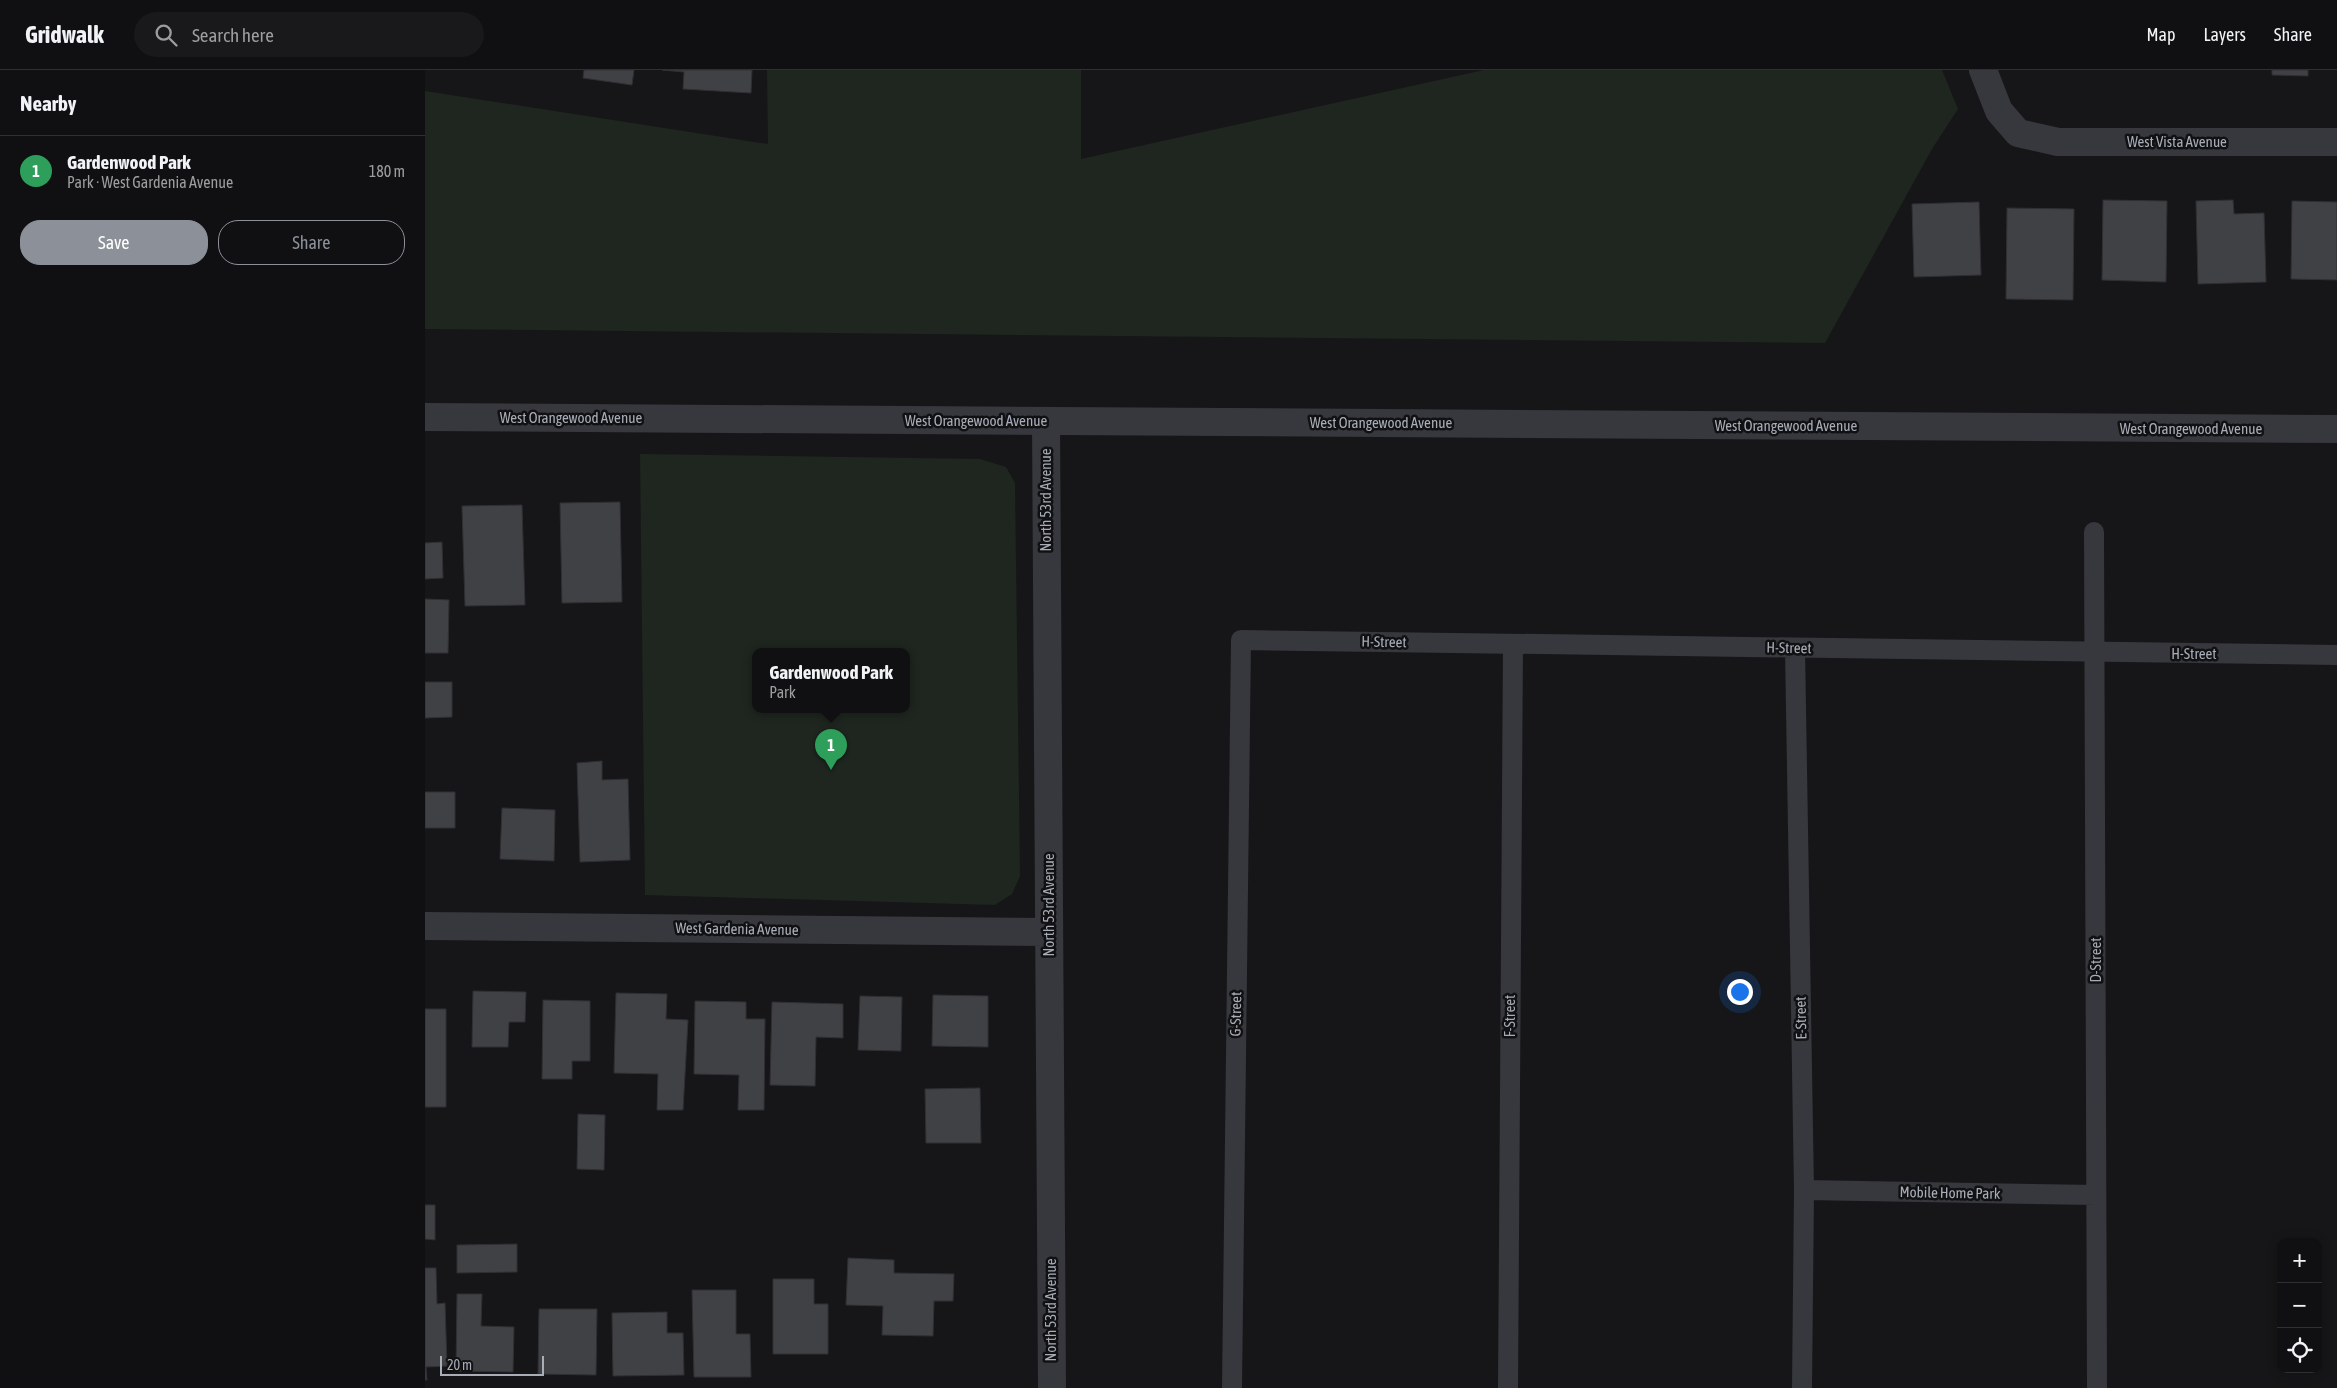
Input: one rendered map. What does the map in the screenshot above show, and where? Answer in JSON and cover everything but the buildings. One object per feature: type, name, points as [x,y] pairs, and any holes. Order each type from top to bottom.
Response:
[{"type":"street","name":"West Vista Avenue","points":[[1983,70],[1999,111],[2018,133],[2058,142],[2337,142]]},
{"type":"street","name":"West Orangewood Avenue","points":[[425,417],[2337,430]]},
{"type":"street","name":"North 53rd Avenue","points":[[1046,421],[1052,1388]]},
{"type":"street","name":"West Gardenia Avenue","points":[[425,926],[1049,932]]},
{"type":"lane","name":"D-Street","points":[[2094,532],[2097,1388]]},
{"type":"lane","name":"H-Street","points":[[1241,640],[2337,655]]},
{"type":"lane","name":"G-Street","points":[[1232,1388],[1241,640]]},
{"type":"lane","name":"F-Street","points":[[1508,1388],[1513,644]]},
{"type":"lane","name":"E-Street","points":[[1795,648],[1804,1190],[1802,1388]]},
{"type":"lane","name":"Mobile Home Park","points":[[1804,1190],[2096,1196]]},
{"type":"shaded area","points":[[767,70],[1081,70],[1081,159],[1484,70],[1942,70],[1958,109],[1932,149],[1825,343],[425,329],[425,91],[768,144]]},
{"type":"shaded area","points":[[640,454],[980,459],[1006,467],[1015,483],[1020,876],[1012,894],[995,905],[645,895]]},
{"type":"place","name":"Gardenwood Park","points":[[831,770]]}]
